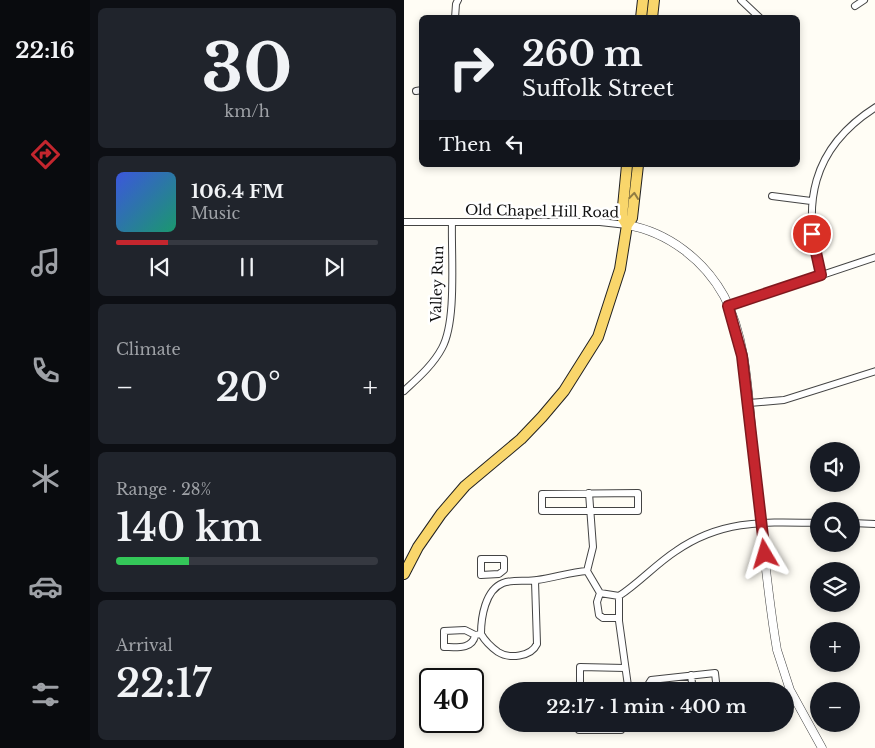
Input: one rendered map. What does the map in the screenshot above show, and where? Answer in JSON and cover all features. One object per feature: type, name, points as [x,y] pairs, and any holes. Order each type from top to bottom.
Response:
[{"type":"main road","points":[[641,15],[643,0]]},
{"type":"main road","points":[[652,15],[654,0]]},
{"type":"main road","points":[[627,167],[622,217],[627,225]]},
{"type":"main road","points":[[404,574],[418,547],[441,514],[465,486],[521,438],[542,417],[579,369],[598,337],[620,269],[627,225],[632,218],[638,167]]},
{"type":"street","points":[[456,15],[458,0]]},
{"type":"street","points":[[741,0],[757,15]]},
{"type":"street","points":[[855,6],[864,0]]},
{"type":"street","points":[[821,275],[812,234],[811,201],[817,178],[832,148],[849,126],[875,107]]},
{"type":"street","points":[[772,196],[811,201]]},
{"type":"street","name":"Old Chapel Hill Road","points":[[404,222],[600,222],[627,225],[642,228],[659,235],[685,250],[709,274],[728,306],[742,356],[777,650],[790,690],[822,748]]},
{"type":"street","name":"Valley Run","points":[[404,391],[431,365],[446,340],[451,319],[452,222]]},
{"type":"street","points":[[728,306],[875,257]]},
{"type":"street","points":[[749,403],[784,400],[875,371]]},
{"type":"street","points":[[589,493],[593,548],[587,571],[600,593]]},
{"type":"street","points":[[589,493],[638,493],[638,511],[542,511],[542,494],[589,493]]},
{"type":"street","points":[[600,593],[619,596],[676,550],[700,537],[733,525],[761,522],[810,523]]},
{"type":"street","points":[[860,523],[875,524]]},
{"type":"street","points":[[535,581],[537,644],[532,651],[520,655],[506,655],[494,649],[478,635],[465,630],[444,631],[444,647],[465,647],[475,641],[478,635],[486,604],[494,590],[502,583],[535,581],[587,571]]},
{"type":"street","points":[[499,574],[502,583]]},
{"type":"street","points":[[600,593],[596,602],[599,615],[603,618],[619,618]]},
{"type":"street","points":[[619,596],[619,618],[627,682]]},
{"type":"street","points":[[580,682],[580,668],[625,668]]},
{"type":"street","points":[[651,682],[652,680],[715,673],[716,682]]},
{"type":"street","points":[[692,676],[692,682]]},
{"type":"route","points":[[765,554],[749,403],[742,356],[733,318],[728,306],[821,275],[814,251],[812,234]]}]
